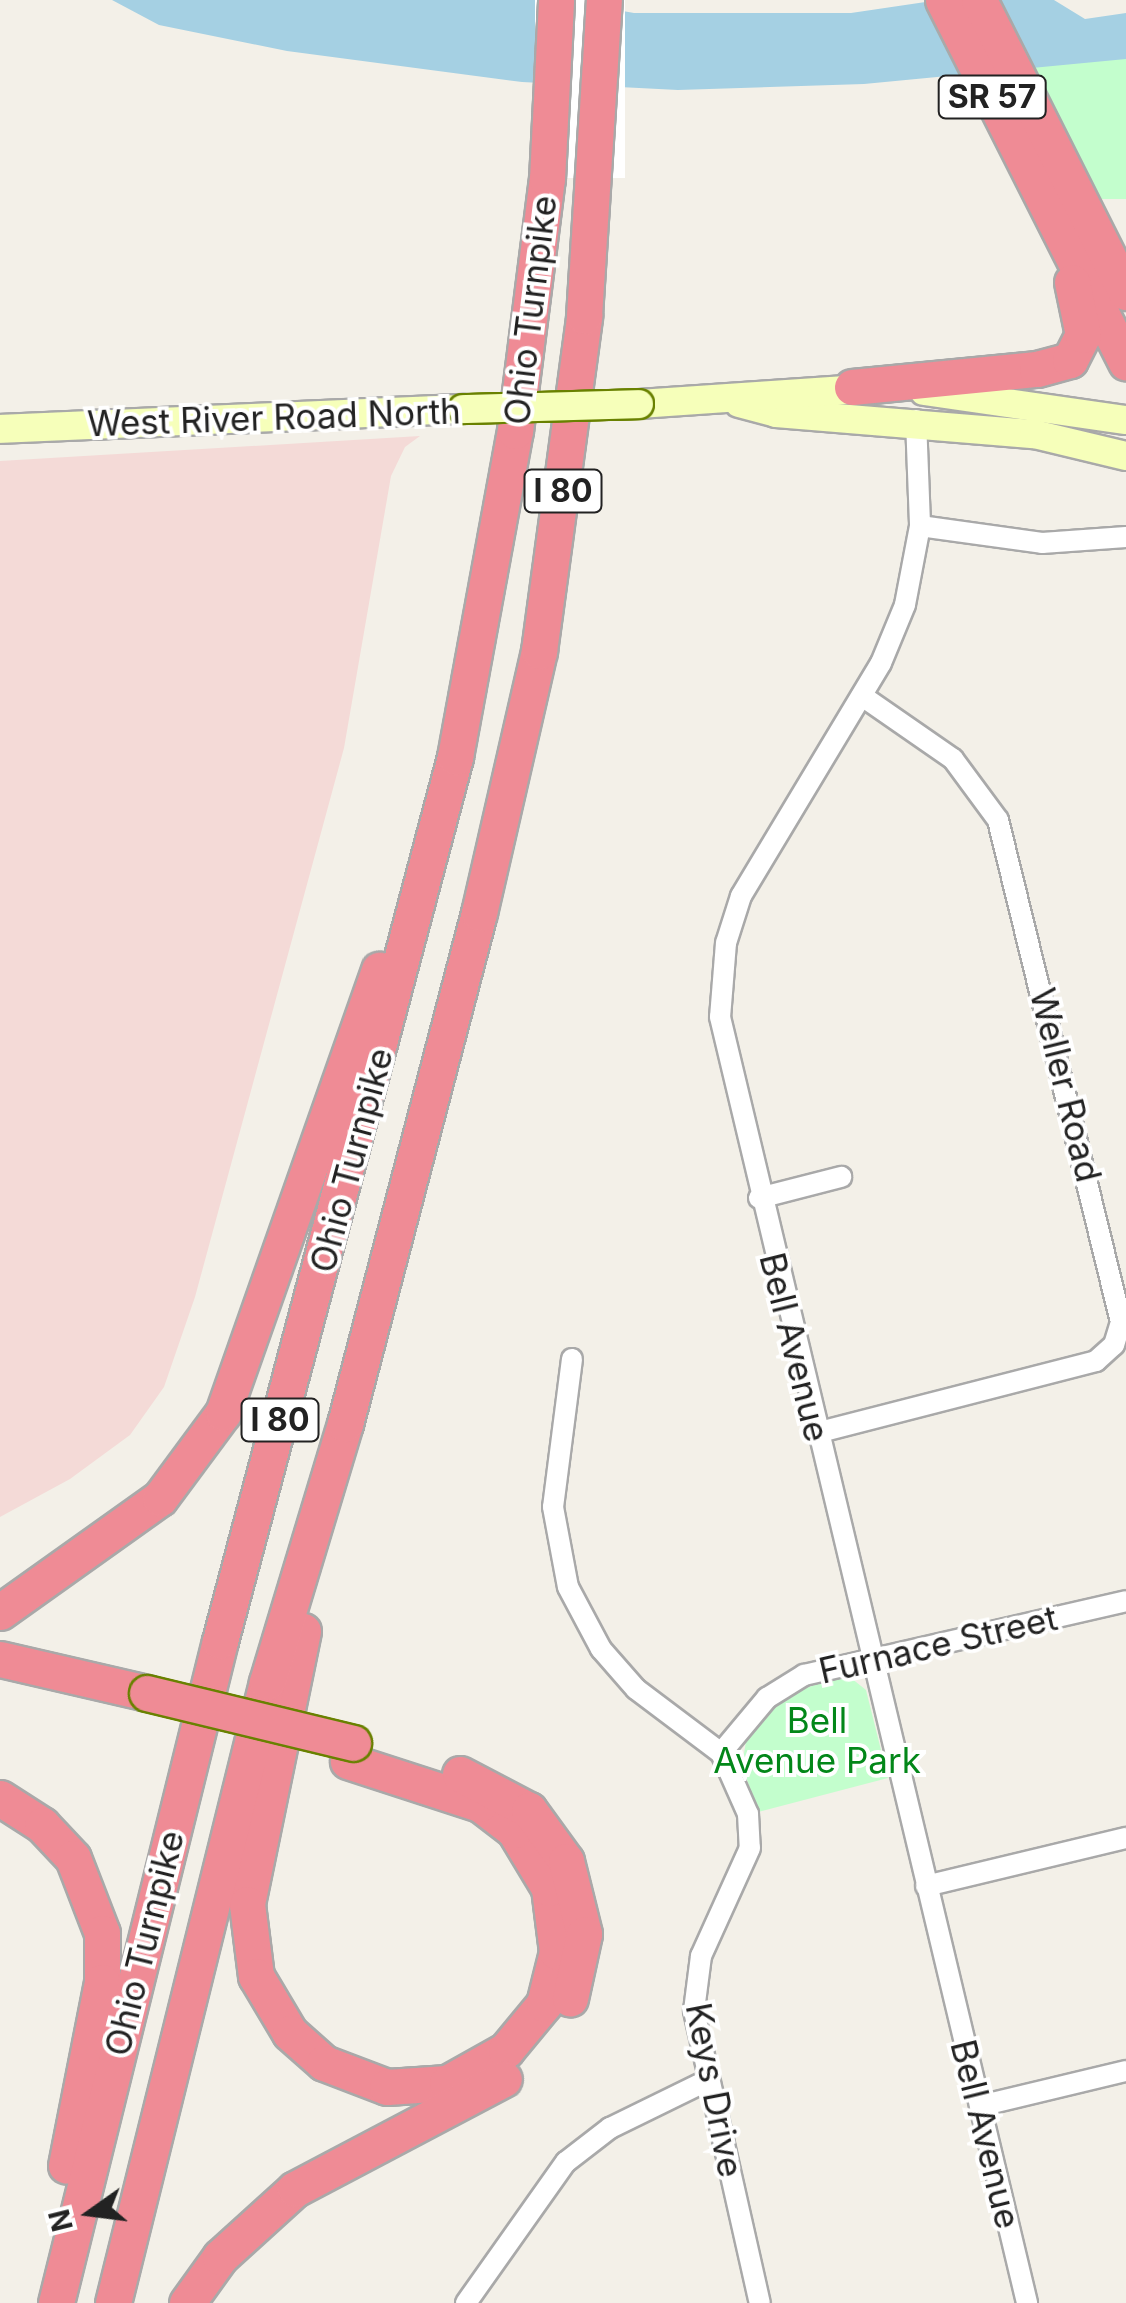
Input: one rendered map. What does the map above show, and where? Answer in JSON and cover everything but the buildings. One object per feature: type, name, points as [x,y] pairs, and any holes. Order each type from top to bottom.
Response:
[{"type":"highway","name":"Ohio Turnpike","points":[[56,2303],[220,1640],[430,865],[498,535],[547,179],[556,0]]},
{"type":"highway","name":"Ohio Turnpike","points":[[114,2303],[267,1682],[345,1424],[484,896],[539,651],[572,424],[596,182],[604,0]]},
{"type":"highway","name":"SR 57","points":[[943,0],[1055,187],[1126,292]]},
{"type":"highway","name":"SR 57","points":[[979,0],[1055,187],[1060,233],[1126,362]]},
{"type":"highway","points":[[852,387],[1037,370],[1070,360],[1084,335],[1060,233]]},
{"type":"highway","points":[[0,1612],[160,1498],[224,1413],[311,1176],[411,871],[498,535]]},
{"type":"highway","points":[[345,1424],[248,1904],[250,1954],[277,2017],[324,2064],[386,2087],[447,2083],[506,2050],[544,2004],[557,1952],[552,1898],[532,1853],[480,1804],[350,1752]]},
{"type":"highway","points":[[0,1659],[145,1702],[483,1782],[530,1810],[566,1861],[578,1896],[584,1934],[580,1970],[555,2030],[522,2067],[295,2190],[220,2257],[187,2303]]},
{"type":"highway","points":[[0,1678],[145,1702]]},
{"type":"highway","points":[[0,1798],[42,1825],[84,1873],[105,1956],[37,2303]]},
{"type":"street","name":"West River Road North","points":[[0,429],[728,400],[852,387],[998,398],[1126,420]]},
{"type":"street","name":"West River Road North","points":[[728,400],[776,413],[916,420],[1034,434],[1126,456]]},
{"type":"street","name":"Bell Avenue","points":[[916,420],[920,526],[905,605],[862,696],[751,873],[726,943],[722,1042],[1028,2303]]},
{"type":"street","points":[[920,526],[1042,543],[1126,537]]},
{"type":"street","name":"Weller Road","points":[[816,1433],[1096,1361],[1114,1345],[1121,1322],[998,820],[953,759],[862,696]]},
{"type":"street","points":[[759,1198],[841,1177]]},
{"type":"street","name":"Keys Drive","points":[[572,1359],[552,1507],[568,1587],[587,1627],[627,1680],[721,1752],[748,1814],[750,1848],[711,1930],[695,1983],[708,2080],[760,2303]]},
{"type":"street","name":"Furnace Street","points":[[721,1752],[783,1685],[871,1660],[1126,1600]]},
{"type":"street","points":[[926,1886],[1126,1838]]},
{"type":"street","points":[[980,2106],[1126,2071]]},
{"type":"street","points":[[466,2303],[566,2162],[610,2128],[708,2080]]},
{"type":"shaded area","points":[[420,436],[405,447],[391,476],[344,748],[195,1297],[164,1387],[130,1435],[70,1479],[0,1517],[0,461]]},
{"type":"green space","points":[[1014,35],[1126,35],[1126,199],[1099,199]]},
{"type":"green space","name":"Bell Avenue Park","points":[[846,1674],[866,1690],[888,1778],[758,1812],[742,1765],[747,1736],[789,1694]]},
{"type":"water","points":[[112,0],[561,0],[634,13],[851,13],[939,0],[1054,0],[1085,19],[1126,13],[1126,59],[864,84],[678,90],[522,82],[287,51],[159,25]]},
{"type":"pier","points":[[535,0],[625,0],[625,178],[535,178]]}]
